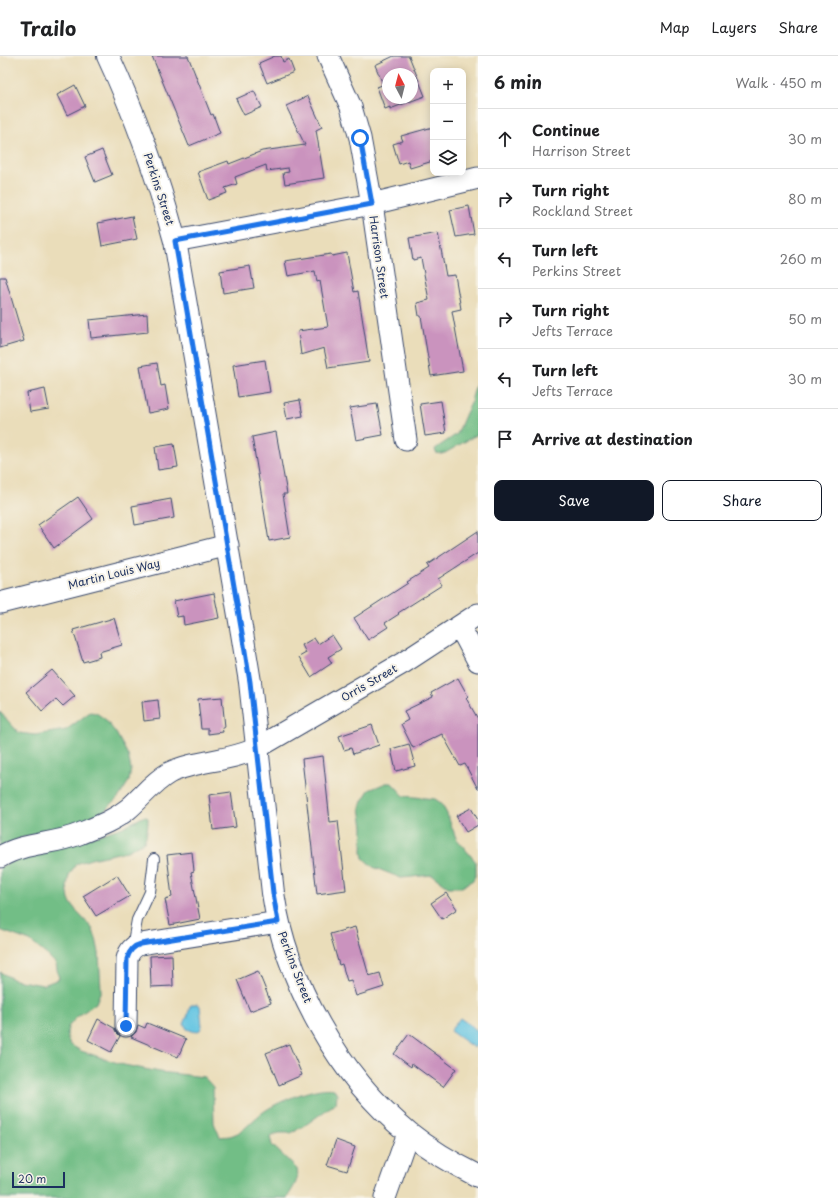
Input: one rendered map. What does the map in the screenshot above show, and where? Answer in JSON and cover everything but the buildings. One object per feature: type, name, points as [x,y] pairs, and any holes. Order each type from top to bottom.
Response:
[{"type":"street","name":"Perkins Street","points":[[108,56],[163,195],[175,241],[228,545],[244,647],[273,893],[278,922],[289,958],[302,990],[322,1028],[352,1074],[380,1106],[408,1133],[445,1158],[478,1176]]},
{"type":"street","name":"Harrison Street","points":[[328,56],[354,117],[362,149],[372,204],[406,440]]},
{"type":"street","points":[[175,241],[372,204],[478,178]]},
{"type":"street","name":"Martin Louis Way","points":[[0,603],[228,545]]},
{"type":"street","name":"Orris Street","points":[[0,857],[18,848],[68,838],[112,820],[128,809],[162,778],[170,773],[188,767],[238,756],[257,748],[403,663],[478,614]]},
{"type":"street","points":[[460,627],[478,661]]},
{"type":"street","points":[[126,1026],[127,959],[132,948],[141,944],[278,922]]},
{"type":"street","points":[[385,1198],[408,1133]]},
{"type":"lane","points":[[132,948],[137,920],[150,892],[154,859]]},
{"type":"green space","points":[[478,379],[478,434],[445,453],[436,453],[435,449],[457,434],[470,405]]},
{"type":"green space","points":[[0,712],[19,733],[35,735],[66,730],[90,712],[96,713],[105,719],[116,733],[128,755],[131,769],[129,781],[119,797],[102,813],[74,825],[21,838],[0,847]]},
{"type":"green space","points":[[386,783],[392,783],[404,796],[435,799],[441,803],[456,838],[476,862],[476,874],[473,880],[462,887],[448,887],[432,875],[401,878],[373,867],[363,858],[363,827],[360,808],[362,801],[369,790]]},
{"type":"green space","points":[[145,816],[148,818],[148,821],[147,833],[144,842],[127,851],[76,864],[69,875],[67,886],[69,900],[77,912],[92,928],[96,938],[99,953],[101,990],[96,1003],[77,1017],[68,1027],[68,1040],[71,1045],[81,1051],[124,1065],[160,1072],[204,1077],[213,1087],[214,1123],[220,1137],[230,1136],[237,1133],[268,1109],[297,1095],[327,1088],[334,1089],[337,1095],[336,1103],[304,1126],[291,1133],[279,1133],[270,1137],[272,1145],[297,1169],[298,1173],[296,1181],[287,1198],[0,1198],[0,972],[15,980],[43,985],[59,979],[56,964],[47,955],[30,941],[0,930],[0,867],[24,856],[123,827]]},
{"type":"water","points":[[193,1004],[200,1006],[202,1026],[200,1030],[195,1032],[187,1029],[184,1024],[190,1006]]},
{"type":"water","points":[[460,1018],[478,1031],[478,1043],[474,1048],[450,1031]]},
{"type":"route","points":[[126,1026],[127,959],[132,948],[141,944],[278,922],[273,893],[250,682],[228,545],[175,241],[372,204],[360,138]]}]
